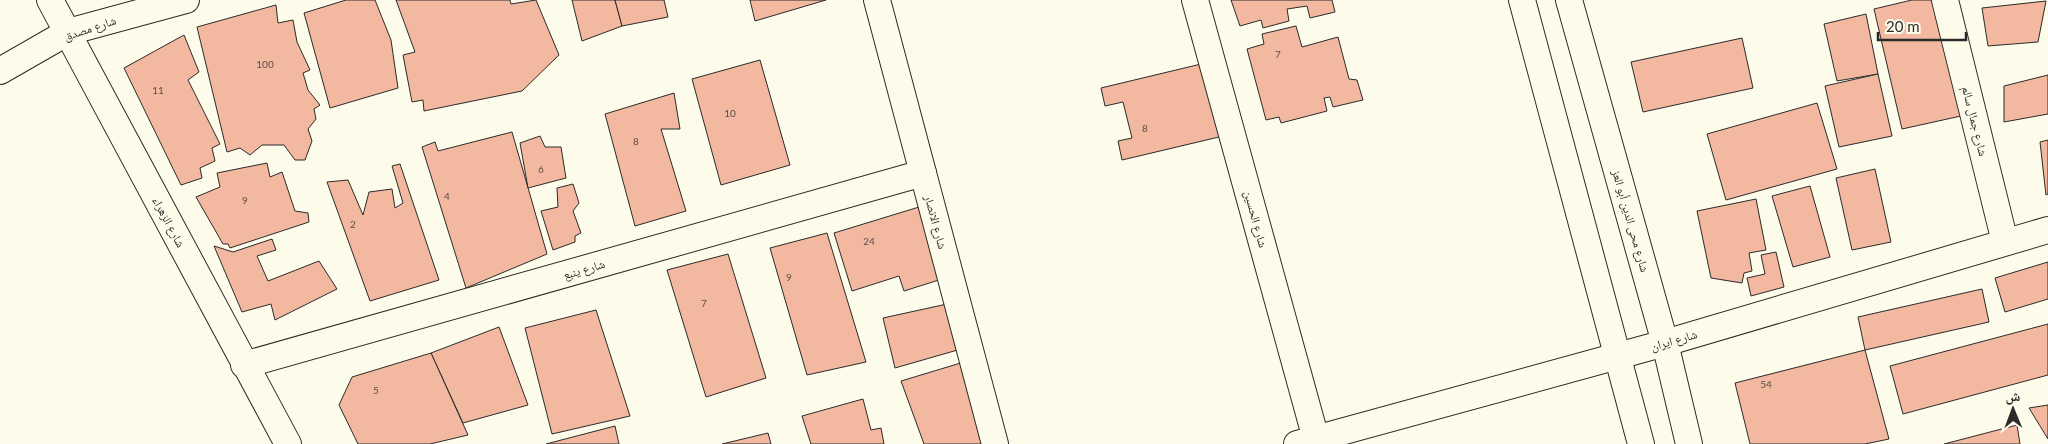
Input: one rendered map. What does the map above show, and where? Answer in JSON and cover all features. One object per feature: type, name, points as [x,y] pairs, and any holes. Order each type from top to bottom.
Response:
[{"type":"street","name":"شارع الزهراء","points":[[50,0],[288,444]]},
{"type":"street","name":"شارع مصدق","points":[[0,71],[68,32],[186,0]]},
{"type":"street","name":"شارع الانصار","points":[[877,0],[995,444]]},
{"type":"street","name":"شارع الحسين","points":[[1196,0],[1306,442]]},
{"type":"street","points":[[1522,0],[1641,444]]},
{"type":"street","name":"شارع محى الدين أبو العز","points":[[1569,0],[1665,343],[1688,444]]},
{"type":"street","name":"شارع جمال سالم","points":[[1945,0],[2005,242]]},
{"type":"street","name":"شارع ينبع","points":[[244,365],[923,173]]},
{"type":"street","name":"شارع ايران","points":[[1306,442],[1665,343],[2048,230]]},
{"type":"building","points":[[346,0],[375,0],[391,40],[398,88],[330,108],[304,13]]},
{"type":"building","points":[[396,0],[510,0],[511,4],[536,0],[559,55],[522,91],[424,111],[423,100],[412,102],[403,55],[415,52]]},
{"type":"building","points":[[572,0],[615,0],[622,26],[582,41]]},
{"type":"building","points":[[615,0],[664,0],[668,17],[622,26]]},
{"type":"building","points":[[750,0],[826,0],[755,21]]},
{"type":"building","points":[[1231,0],[1332,0],[1335,12],[1310,18],[1307,6],[1287,9],[1289,21],[1263,28],[1261,20],[1240,26]]},
{"type":"building","points":[[1912,0],[1934,0],[1961,116],[1902,129],[1874,9]]},
{"type":"building","points":[[2046,1],[2038,42],[1988,46],[1982,8]]},
{"type":"building","points":[[276,5],[278,23],[293,20],[297,42],[310,70],[303,73],[308,90],[320,105],[314,109],[316,119],[308,129],[312,141],[305,160],[295,160],[284,145],[262,145],[250,155],[240,148],[227,152],[197,27]]},
{"type":"building","points":[[1866,14],[1878,74],[1837,81],[1824,24]]},
{"type":"building","points":[[1296,26],[1302,47],[1338,37],[1349,79],[1357,80],[1363,100],[1333,107],[1330,97],[1324,98],[1327,111],[1281,123],[1279,117],[1266,120],[1247,49],[1264,44],[1262,34]]},
{"type":"building","points":[[184,35],[199,72],[188,80],[220,144],[212,148],[215,161],[200,168],[202,178],[181,185],[124,68]]},
{"type":"building","points":[[1742,38],[1753,88],[1643,112],[1631,62]]},
{"type":"building","points":[[760,60],[790,165],[721,185],[692,79]]},
{"type":"building","points":[[1201,64],[1219,137],[1122,160],[1118,141],[1132,138],[1123,102],[1105,106],[1101,88]]},
{"type":"building","points":[[1878,74],[1892,136],[1839,147],[1825,86]]},
{"type":"building","points":[[2048,75],[2048,114],[2004,122],[2004,86]]},
{"type":"building","points":[[674,93],[680,129],[661,129],[686,211],[635,226],[605,114]]},
{"type":"building","points":[[1817,103],[1837,169],[1726,200],[1707,134]]},
{"type":"building","points":[[512,132],[547,254],[466,288],[422,147],[435,142],[438,151]]},
{"type":"building","points":[[540,136],[545,147],[561,147],[566,178],[528,188],[520,143]]},
{"type":"building","points":[[2048,140],[2048,194],[2046,195],[2040,142]]},
{"type":"building","points":[[267,163],[270,177],[282,172],[295,211],[308,213],[309,222],[230,248],[228,244],[223,244],[196,197],[220,187],[217,173]]},
{"type":"building","points":[[400,164],[439,280],[370,301],[327,182],[348,180],[363,215],[369,192],[392,189],[395,208],[403,203],[392,166]]},
{"type":"building","points":[[1875,169],[1891,242],[1852,250],[1836,178]]},
{"type":"building","points":[[573,184],[579,203],[573,211],[581,233],[575,236],[575,242],[553,250],[541,211],[558,207],[557,188]]},
{"type":"building","points":[[1810,186],[1830,257],[1793,267],[1772,196]]},
{"type":"building","points":[[1756,199],[1766,250],[1749,253],[1752,271],[1744,273],[1742,283],[1711,278],[1697,211]]},
{"type":"building","points":[[919,207],[942,279],[904,291],[899,276],[852,291],[834,233]]},
{"type":"building","points":[[827,233],[866,362],[807,375],[770,248]]},
{"type":"building","points":[[272,239],[276,250],[257,256],[268,281],[319,261],[337,289],[275,320],[271,304],[242,312],[214,246],[233,252]]},
{"type":"building","points":[[1776,252],[1784,287],[1751,296],[1747,278],[1765,274],[1761,255]]},
{"type":"building","points":[[728,254],[766,378],[706,397],[667,270]]},
{"type":"building","points":[[2048,262],[2048,299],[2005,312],[1995,278]]},
{"type":"building","points":[[1982,289],[1989,322],[1865,350],[1858,317]]},
{"type":"building","points":[[947,304],[961,349],[895,368],[883,318]]},
{"type":"building","points":[[596,310],[630,416],[552,434],[525,328]]},
{"type":"building","points":[[2048,324],[2048,375],[1903,414],[1890,366]]},
{"type":"building","points":[[499,327],[528,405],[463,423],[431,353]]},
{"type":"building","points":[[1865,350],[1889,439],[1865,444],[1750,444],[1735,383]]},
{"type":"building","points":[[431,353],[468,435],[430,444],[358,444],[339,405],[352,377]]},
{"type":"building","points":[[964,362],[988,444],[924,444],[901,381]]},
{"type":"building","points":[[863,399],[871,430],[881,428],[884,444],[811,444],[802,416]]},
{"type":"building","points":[[2048,405],[2048,439],[2029,408]]},
{"type":"building","points":[[2017,425],[2020,444],[1944,444]]},
{"type":"building","points":[[615,426],[619,444],[546,444]]},
{"type":"building","points":[[768,433],[771,444],[722,444]]}]
